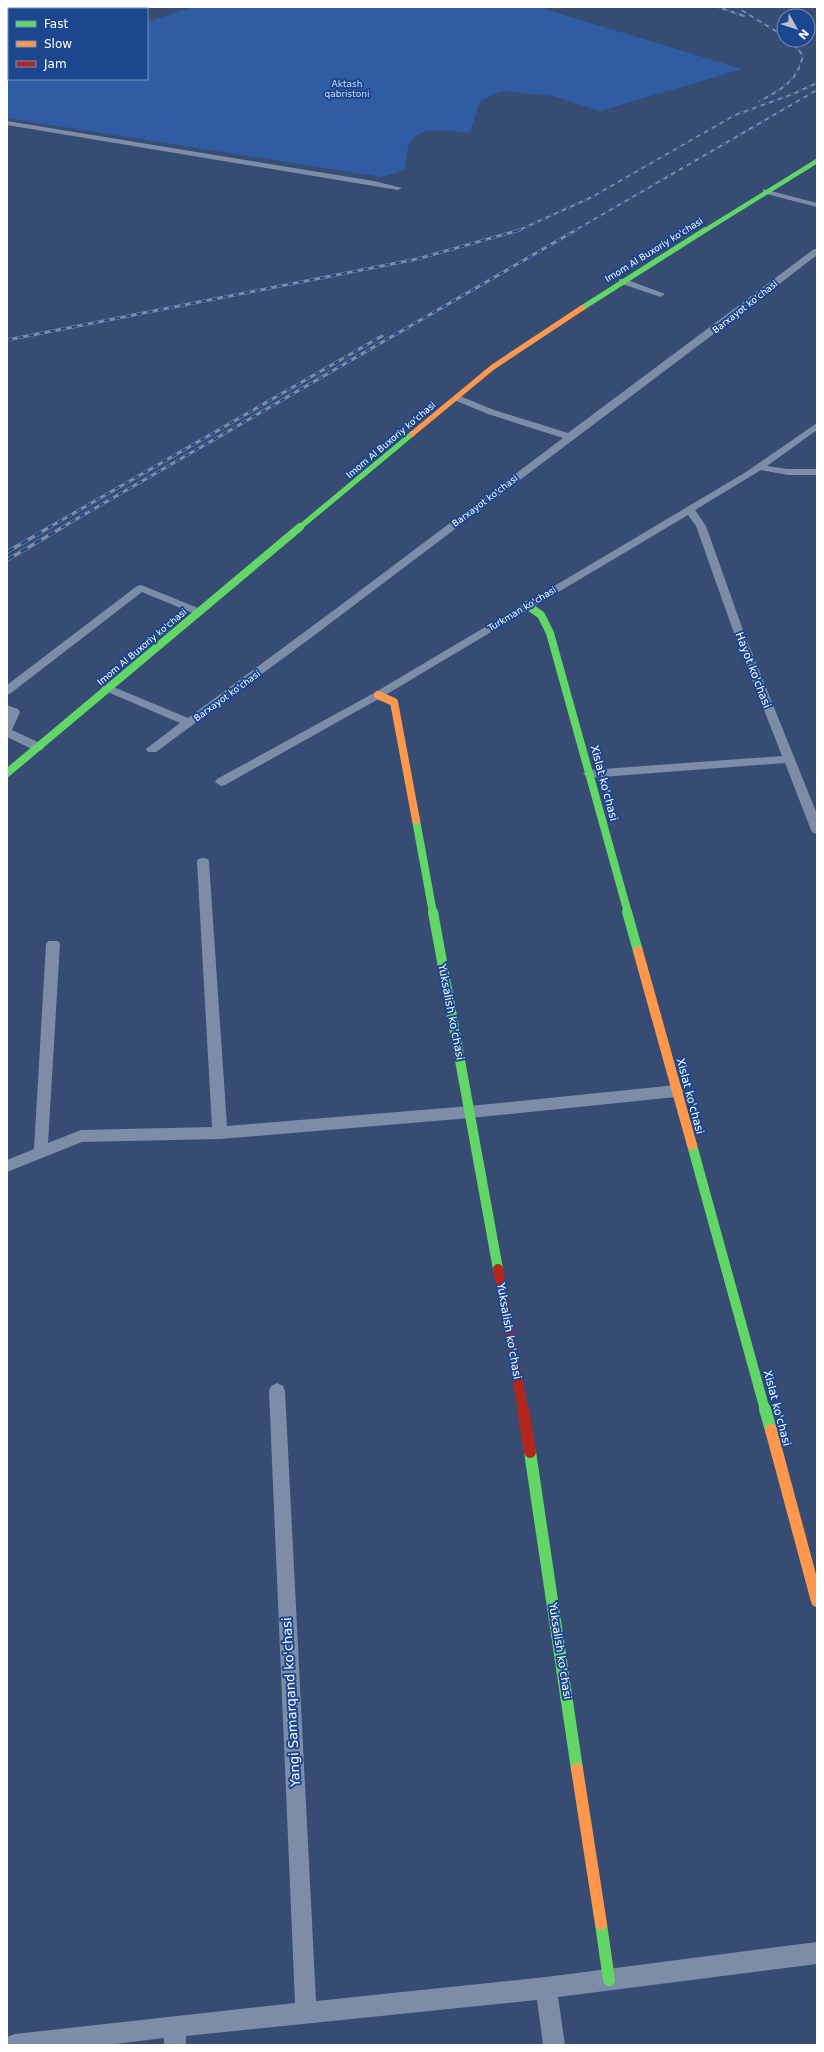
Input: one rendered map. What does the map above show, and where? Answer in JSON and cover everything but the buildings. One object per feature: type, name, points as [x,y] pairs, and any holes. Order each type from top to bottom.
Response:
[{"type":"street","points":[[7,123],[398,188]]},
{"type":"street","name":"Imom Al Buxoriy ko'chasi","points":[[7,773],[493,367],[622,282],[766,191],[817,161]]},
{"type":"street","points":[[766,191],[817,205]]},
{"type":"street","name":"Barxayot ko'chasi","points":[[152,749],[291,649],[570,437],[710,334],[817,251]]},
{"type":"street","points":[[622,282],[661,294]]},
{"type":"street","points":[[457,398],[491,412],[570,437]]},
{"type":"street","name":"Turkman ko'chasi","points":[[221,782],[378,694],[690,510],[759,467],[817,426]]},
{"type":"street","points":[[759,467],[788,472],[817,472]]},
{"type":"street","name":"Hayot ko'chasi","points":[[690,510],[701,526],[739,633],[817,830]]},
{"type":"street","points":[[7,691],[141,588],[199,612]]},
{"type":"street","name":"Xislat ko'chasi","points":[[527,605],[541,615],[550,633],[750,1353],[817,1601]]},
{"type":"street","points":[[107,688],[190,722]]},
{"type":"street","name":"Yuksalish ko'chasi","points":[[378,694],[394,702],[470,1112],[529,1446],[609,1980]]},
{"type":"street","points":[[7,709],[14,712],[7,728]]},
{"type":"street","points":[[7,732],[38,747]]},
{"type":"street","points":[[589,774],[788,759]]},
{"type":"street","points":[[203,862],[220,1133]]},
{"type":"street","points":[[42,1151],[41,1143],[53,944]]},
{"type":"street","points":[[7,1166],[81,1136],[220,1133],[470,1112],[676,1091]]},
{"type":"street","name":"Yangi Samarqand ko'chasi","points":[[277,1391],[306,2012]]},
{"type":"street","points":[[15,2045],[175,2035],[306,2012],[546,1988],[817,1953]]},
{"type":"street","points":[[546,1988],[554,2045]]},
{"type":"green space","name":"Aktash qabristoni","points":[[192,7],[538,7],[742,69],[600,111],[553,96],[502,91],[480,101],[470,133],[436,130],[420,134],[413,138],[409,145],[405,170],[382,177],[7,118],[8,68],[8,80],[148,80],[148,22]]},
{"type":"railway","points":[[718,7],[744,16]]},
{"type":"railway","points":[[738,8],[776,31]]},
{"type":"railway","points":[[760,101],[782,88],[798,71],[803,55],[796,48]]},
{"type":"railway","points":[[518,231],[592,197],[735,115],[793,94],[817,83]]},
{"type":"railway","points":[[574,231],[817,90]]},
{"type":"railway","points":[[61,528],[576,230]]},
{"type":"railway","points":[[7,340],[417,259],[518,231]]},
{"type":"railway","points":[[48,528],[382,336]]},
{"type":"railway","points":[[7,552],[50,527]]},
{"type":"railway","points":[[7,560],[63,527]]},
{"type":"traffic: fast","points":[[582,308],[787,178],[817,161]]},
{"type":"traffic: fast","points":[[7,773],[412,434]]},
{"type":"traffic: fast","points":[[527,605],[541,615],[550,633],[638,951]]},
{"type":"traffic: fast","points":[[416,820],[498,1269]]},
{"type":"traffic: fast","points":[[692,1145],[771,1430]]},
{"type":"traffic: fast","points":[[530,1452],[577,1769]]},
{"type":"traffic: fast","points":[[601,1924],[609,1980]]},
{"type":"traffic: slow","points":[[412,434],[493,367],[582,308]]},
{"type":"traffic: slow","points":[[378,695],[394,702],[416,820]]},
{"type":"traffic: slow","points":[[638,951],[692,1145]]},
{"type":"traffic: slow","points":[[771,1430],[817,1601]]},
{"type":"traffic: slow","points":[[577,1769],[601,1924]]},
{"type":"traffic: jam","points":[[498,1269],[530,1452]]}]
